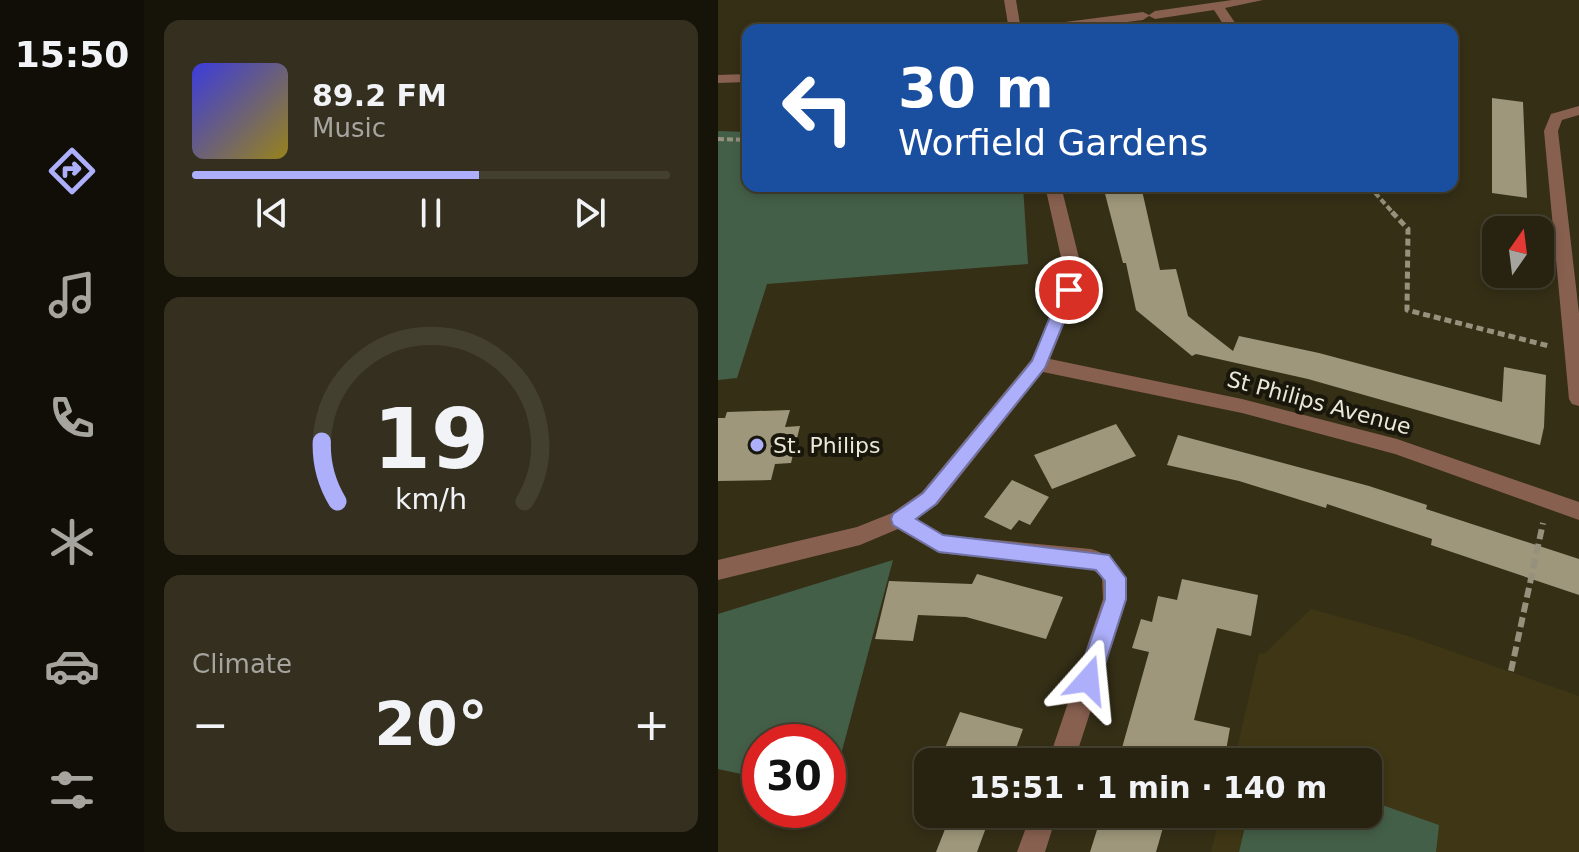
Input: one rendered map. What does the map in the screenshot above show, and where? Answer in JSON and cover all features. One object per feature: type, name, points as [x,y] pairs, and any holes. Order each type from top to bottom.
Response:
[{"type":"street","points":[[1010,0],[1014,24]]},
{"type":"street","points":[[1083,24],[1257,0]]},
{"type":"street","points":[[1217,6],[1230,24]]},
{"type":"street","points":[[718,79],[742,78]]},
{"type":"street","points":[[1579,110],[1556,117],[1551,131],[1579,399]]},
{"type":"street","points":[[718,570],[860,536],[900,519],[930,498],[1039,364],[1059,320],[1072,275],[1054,192]]},
{"type":"street","name":"St Philips Avenue","points":[[1039,364],[1242,406],[1397,447],[1579,511]]},
{"type":"street","points":[[900,519],[939,544],[1091,559],[1102,561],[1111,570],[1116,578],[1115,599],[1066,748]]},
{"type":"street","points":[[1031,852],[1039,828]]},
{"type":"path","points":[[718,139],[742,140]]},
{"type":"path","points":[[1374,192],[1408,229],[1407,310],[1574,352]]},
{"type":"path","points":[[1511,671],[1548,499]]},
{"type":"shaded area","points":[[1311,609],[1408,636],[1579,696],[1579,852],[1211,852],[1217,828],[1382,828],[1382,748],[1237,748],[1259,653],[1264,654]]},
{"type":"green space","points":[[718,131],[742,132],[742,192],[1023,192],[1028,264],[767,284],[737,378],[718,380]]},
{"type":"green space","points":[[893,560],[846,736],[846,724],[742,724],[742,774],[718,769],[718,614]]},
{"type":"green space","points":[[1382,805],[1439,825],[1436,852],[1239,852],[1245,828],[1382,828]]},
{"type":"building","points":[[1492,98],[1523,102],[1527,198],[1492,193]]},
{"type":"building","points":[[1105,192],[1142,192],[1160,270],[1176,269],[1188,316],[1233,351],[1239,336],[1319,353],[1502,402],[1504,367],[1546,375],[1544,427],[1540,445],[1308,379],[1196,354],[1192,356],[1136,310],[1126,263],[1123,263]]},
{"type":"building","name":"St. Philips","points":[[790,410],[785,427],[800,426],[791,463],[775,464],[771,480],[718,481],[718,418],[725,418],[727,412]]},
{"type":"building","points":[[1116,424],[1136,456],[1052,489],[1034,455]]},
{"type":"building","points":[[1178,435],[1369,486],[1427,505],[1426,509],[1579,559],[1579,595],[1431,545],[1432,539],[1327,504],[1326,508],[1239,481],[1167,465]]},
{"type":"building","points":[[1012,480],[1049,497],[1030,525],[1019,520],[1011,530],[984,517]]},
{"type":"building","points":[[977,574],[1063,597],[1046,639],[966,617],[918,615],[913,641],[875,639],[889,581],[972,584]]},
{"type":"building","points":[[1182,579],[1258,595],[1251,636],[1217,628],[1194,720],[1230,728],[1226,748],[1122,748],[1149,652],[1132,648],[1141,619],[1152,622],[1158,596],[1177,600]]},
{"type":"building","points":[[960,712],[1023,729],[1016,748],[945,748]]},
{"type":"building","points":[[945,828],[986,828],[977,852],[936,852]]},
{"type":"building","points":[[1098,828],[1163,828],[1156,852],[1090,852]]},
{"type":"place","name":"St. Philips","points":[[757,445]]},
{"type":"route","points":[[1069,290],[1039,364],[930,498],[900,519],[939,544],[1102,561],[1116,578],[1115,599],[1088,680]]}]
